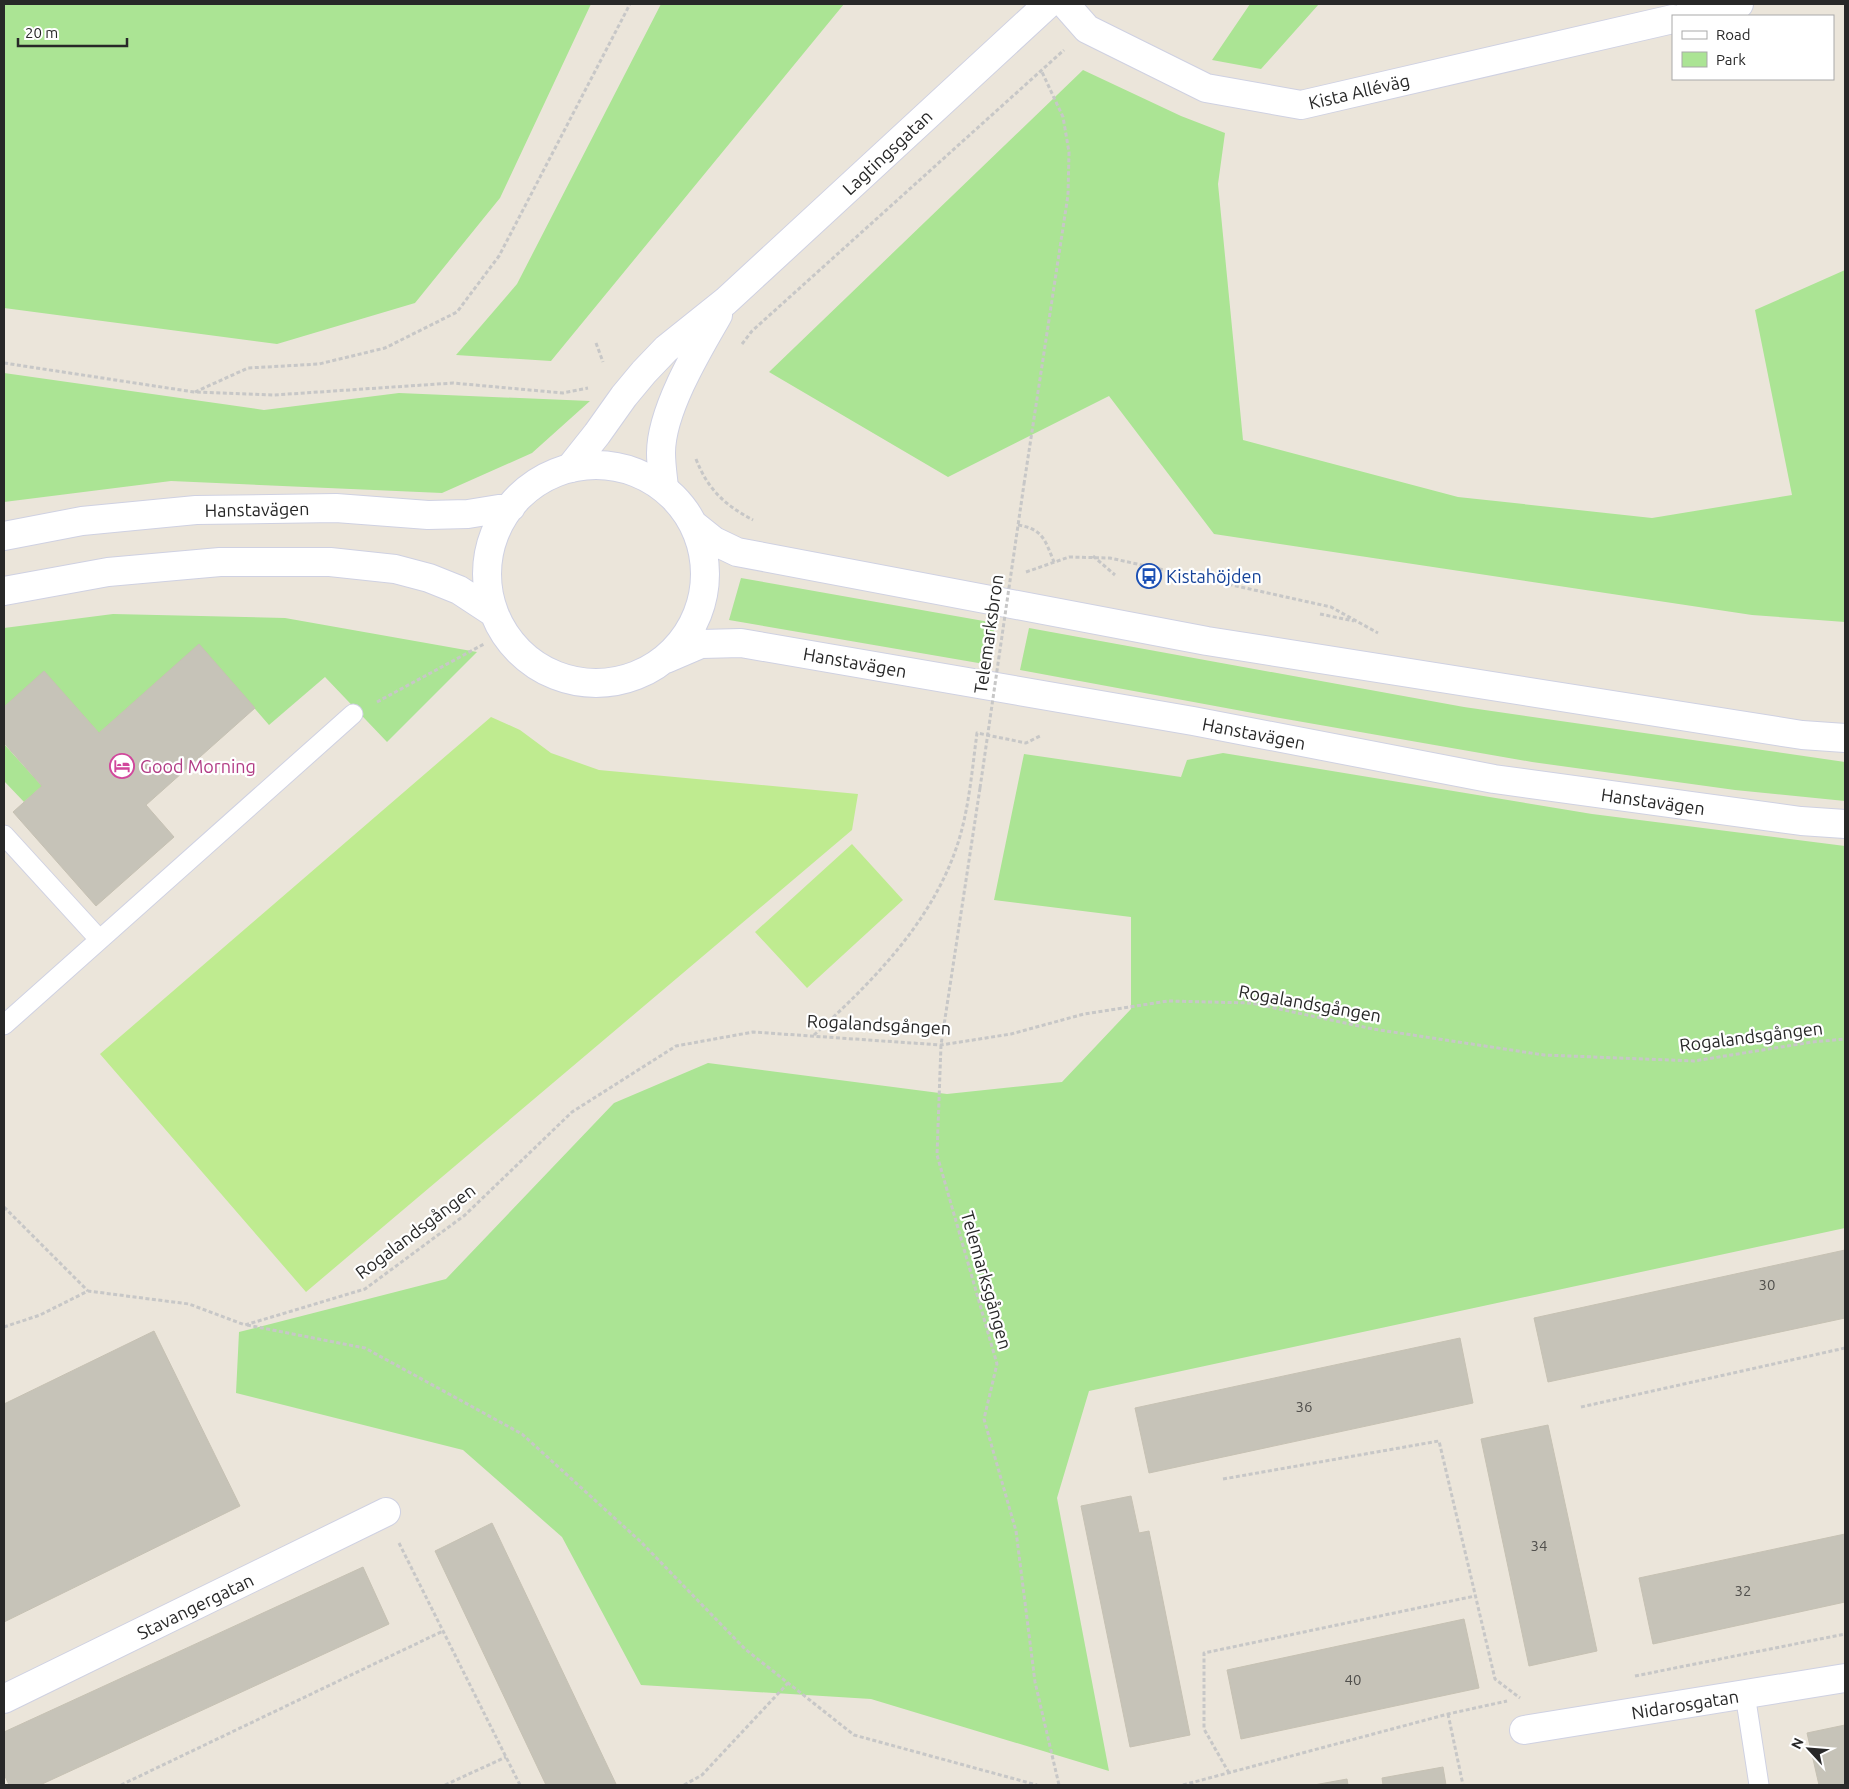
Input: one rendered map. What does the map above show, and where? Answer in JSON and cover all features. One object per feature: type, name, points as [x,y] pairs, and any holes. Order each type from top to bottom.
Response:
[{"type":"main road","name":"Lagtingsgatan","points":[[570,468],[624,396],[666,349],[726,301],[1048,4]]},
{"type":"main road","name":"Kista Alléväg","points":[[1065,4],[1086,29],[1206,88],[1302,105],[1672,19]]},
{"type":"main road","points":[[1690,15],[1739,4]]},
{"type":"main road","name":"Lagtingsgatan","points":[[664,488],[661,452],[667,417],[692,361],[726,301]]},
{"type":"main road","points":[[4,591],[108,572],[210,563],[330,562],[395,569],[429,578],[460,590],[499,624],[529,661],[561,678],[598,684],[634,678],[666,659],[690,631],[704,597],[705,560],[694,525],[681,505],[664,488],[635,472],[603,466],[570,468],[547,477],[527,490],[511,507],[496,531],[488,558],[488,586],[499,624]]},
{"type":"main road","name":"Hanstavägen","points":[[4,536],[82,521],[196,510],[336,508],[428,515],[468,514],[511,507]]},
{"type":"main road","points":[[694,525],[714,541],[737,552],[849,574],[1217,642],[1802,735],[1845,738]]},
{"type":"main road","name":"Hanstavägen","points":[[666,659],[701,644],[741,643],[1193,721],[1494,778],[1801,821],[1845,824]]},
{"type":"main road","name":"Stavangergatan","points":[[4,1699],[386,1512]]},
{"type":"main road","name":"Nidarosgatan","points":[[1524,1730],[1845,1678]]},
{"type":"lane","points":[[4,1025],[354,714]]},
{"type":"lane","points":[[4,835],[99,939]]},
{"type":"lane","points":[[1745,1694],[1759,1785]]},
{"type":"path","points":[[194,392],[248,368],[318,364],[385,348],[457,312],[499,256],[630,4]]},
{"type":"path","points":[[741,344],[752,331],[1042,72],[1086,29]]},
{"type":"path","name":"Telemarksbron","points":[[941,1045],[1068,195],[1068,152],[1063,117],[1042,72]]},
{"type":"path","points":[[596,343],[603,362]]},
{"type":"path","points":[[4,363],[194,392],[274,395],[453,383],[563,393],[602,386],[624,396]]},
{"type":"path","points":[[695,455],[700,469],[718,496],[732,508],[759,523]]},
{"type":"path","points":[[1018,525],[1033,528],[1040,532],[1054,562]]},
{"type":"path","points":[[1094,556],[1115,575]]},
{"type":"path","points":[[1009,572],[1027,572],[1069,557],[1094,556],[1110,558],[1331,607],[1384,636]]},
{"type":"path","points":[[1320,614],[1359,622]]},
{"type":"path","points":[[354,714],[499,624]]},
{"type":"path","points":[[814,1036],[859,995],[896,953],[932,902],[957,846],[965,815],[977,734],[1026,743],[1042,735]]},
{"type":"path","name":"Rogalandsgången","points":[[245,1325],[364,1289],[465,1215],[572,1112],[676,1046],[753,1032],[941,1045],[1011,1034],[1084,1014],[1168,1001],[1251,1004],[1374,1029],[1544,1055],[1694,1061],[1812,1042],[1845,1039]]},
{"type":"path","name":"Telemarksgången","points":[[941,1045],[937,1155],[997,1364],[984,1419],[1016,1531],[1035,1682],[1060,1785]]},
{"type":"path","points":[[4,1207],[88,1291]]},
{"type":"path","points":[[4,1327],[40,1314],[88,1291],[189,1304],[245,1325],[365,1348],[522,1434],[640,1542],[745,1649],[854,1735],[1037,1785]]},
{"type":"path","points":[[1581,1407],[1845,1348]]},
{"type":"path","points":[[1183,1785],[1448,1714],[1521,1699],[1495,1679],[1439,1440],[1222,1479]]},
{"type":"path","points":[[386,1512],[404,1553],[520,1785]]},
{"type":"path","points":[[1229,1773],[1204,1729],[1204,1653],[1475,1596]]},
{"type":"path","points":[[121,1785],[443,1632]]},
{"type":"path","points":[[1626,1678],[1845,1634]]},
{"type":"path","points":[[684,1785],[702,1775],[788,1683]]},
{"type":"path","points":[[1448,1714],[1463,1785]]},
{"type":"path","points":[[445,1785],[506,1757]]},
{"type":"green space","points":[[4,4],[591,4],[500,198],[415,303],[277,344],[4,308]]},
{"type":"green space","points":[[661,4],[844,4],[551,361],[456,355],[517,284]]},
{"type":"green space","points":[[1250,4],[1319,4],[1261,69],[1212,60]]},
{"type":"green space","points":[[1083,70],[1181,116],[1225,133],[1218,184],[1243,440],[1458,497],[1652,518],[1792,495],[1755,310],[1845,270],[1845,622],[1752,615],[1214,534],[1109,396],[948,477],[769,372]]},
{"type":"green space","points":[[4,373],[264,410],[399,393],[590,401],[532,453],[442,493],[171,481],[4,502]]},
{"type":"green space","points":[[741,578],[995,623],[990,665],[729,620]]},
{"type":"green space","points":[[113,614],[285,618],[477,652],[387,742],[325,677],[269,725],[199,645],[99,733],[44,672],[4,707],[4,628]]},
{"type":"green space","points":[[1029,628],[1464,707],[1845,762],[1845,801],[1735,790],[1532,762],[1020,670]]},
{"type":"green space","points":[[491,717],[520,730],[551,753],[599,770],[858,794],[852,830],[306,1292],[100,1054]]},
{"type":"green space","points":[[4,744],[42,786],[24,802],[4,781]]},
{"type":"green space","points":[[1223,753],[1592,814],[1845,846],[1845,1228],[1089,1391],[1057,1498],[1109,1771],[871,1699],[641,1685],[562,1537],[463,1450],[236,1393],[239,1332],[446,1279],[614,1103],[708,1063],[947,1094],[1062,1082],[1131,1009],[1131,917],[994,900],[1024,754],[1181,777],[1187,760]]},
{"type":"green space","points":[[852,844],[903,900],[807,988],[755,932]]},
{"type":"building","points":[[199,644],[255,708],[146,805],[174,837],[96,906],[13,812],[42,786],[4,743],[4,707],[44,671],[99,733]]},
{"type":"building","points":[[1845,1250],[1845,1318],[1548,1382],[1534,1318]]},
{"type":"building","points":[[154,1331],[240,1506],[4,1622],[4,1404]]},
{"type":"building","points":[[1460,1338],[1473,1403],[1149,1473],[1135,1408]]},
{"type":"building","points":[[1548,1425],[1597,1651],[1529,1666],[1481,1439]]},
{"type":"building","points":[[1131,1496],[1139,1533],[1149,1531],[1190,1735],[1130,1747],[1081,1506]]},
{"type":"building","points":[[492,1523],[616,1784],[546,1785],[435,1551]]},
{"type":"building","points":[[1845,1534],[1845,1602],[1653,1644],[1639,1578]]},
{"type":"building","points":[[363,1567],[389,1624],[40,1785],[9,1785],[4,1774],[4,1732]]},
{"type":"building","points":[[1464,1619],[1479,1688],[1241,1739],[1227,1670]]},
{"type":"building","points":[[1845,1725],[1845,1785],[1819,1785],[1807,1733]]},
{"type":"building","points":[[1443,1767],[1446,1785],[1383,1785],[1382,1778]]},
{"type":"building","points":[[1347,1779],[1348,1785],[1314,1785]]},
{"type":"place","name":"Kistahöjden","points":[[1149,576]]},
{"type":"place","name":"Good Morning","points":[[122,766]]}]
